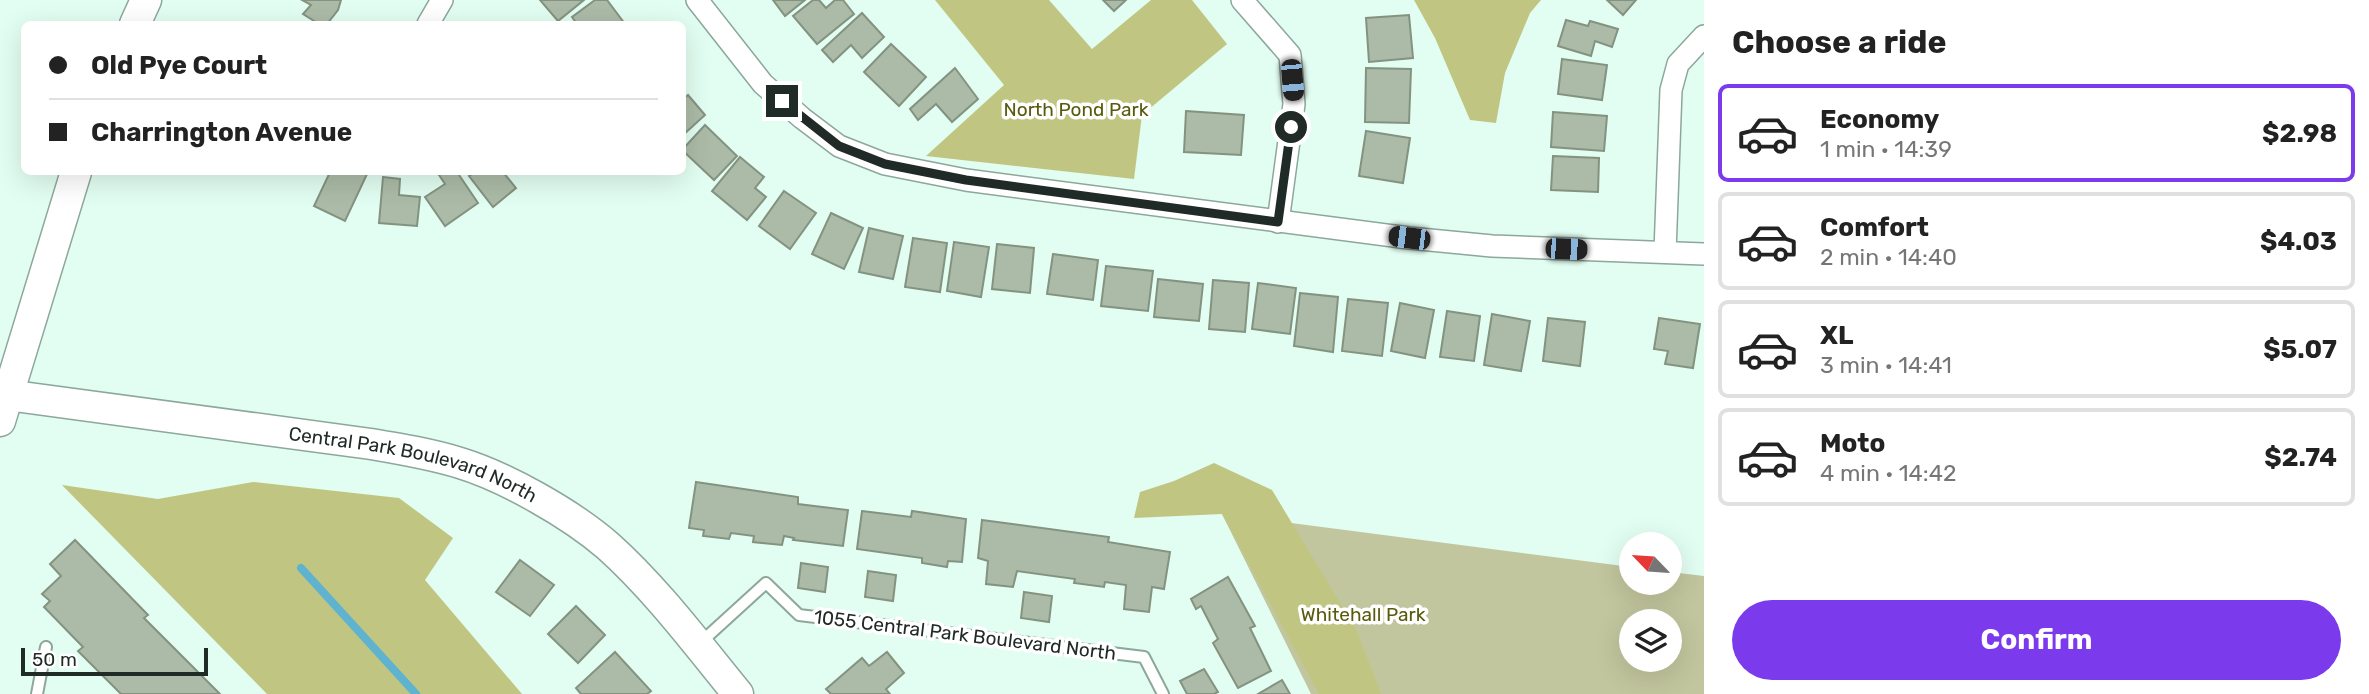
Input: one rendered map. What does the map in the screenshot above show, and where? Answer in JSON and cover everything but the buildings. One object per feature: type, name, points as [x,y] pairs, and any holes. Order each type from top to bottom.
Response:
[{"type":"street","points":[[136,21],[146,0]]},
{"type":"street","points":[[430,21],[442,0]]},
{"type":"street","points":[[697,0],[763,84],[839,146],[885,164],[966,180],[1278,222],[1492,246],[1704,254]]},
{"type":"street","points":[[1242,0],[1290,55],[1294,104],[1278,222]]},
{"type":"street","points":[[1665,252],[1671,90],[1678,64],[1704,36]]},
{"type":"street","points":[[4,408],[75,175]]},
{"type":"street","name":"Central Park Boulevard North","points":[[4,408],[371,444],[462,463],[522,490],[560,512],[606,545],[635,573],[738,694]]},
{"type":"lane","name":"1055 Central Park Boulevard North","points":[[698,645],[766,583],[799,615],[1144,657],[1163,694]]},
{"type":"lane","points":[[37,694],[46,647]]},
{"type":"green space","name":"North Pond Park","points":[[935,0],[1049,0],[1092,49],[1151,0],[1192,0],[1227,44],[1142,115],[1134,179],[926,156],[1004,85]]},
{"type":"green space","points":[[1414,0],[1541,0],[1530,13],[1505,73],[1496,123],[1470,120],[1435,38]]},
{"type":"green space","points":[[1214,463],[1272,490],[1357,631],[1381,694],[1319,694],[1222,514],[1134,518],[1140,492],[1174,481]]},
{"type":"green space","points":[[253,482],[399,498],[453,538],[425,580],[522,694],[267,694],[62,485],[158,499]]},
{"type":"green space","name":"Whitehall Park","points":[[1222,514],[1619,565],[1619,595],[1682,595],[1682,573],[1704,576],[1704,694],[1311,694]]},
{"type":"waterway","points":[[301,568],[416,694]]},
{"type":"route","points":[[782,101],[839,146],[885,164],[966,180],[1278,222],[1291,127]]}]
